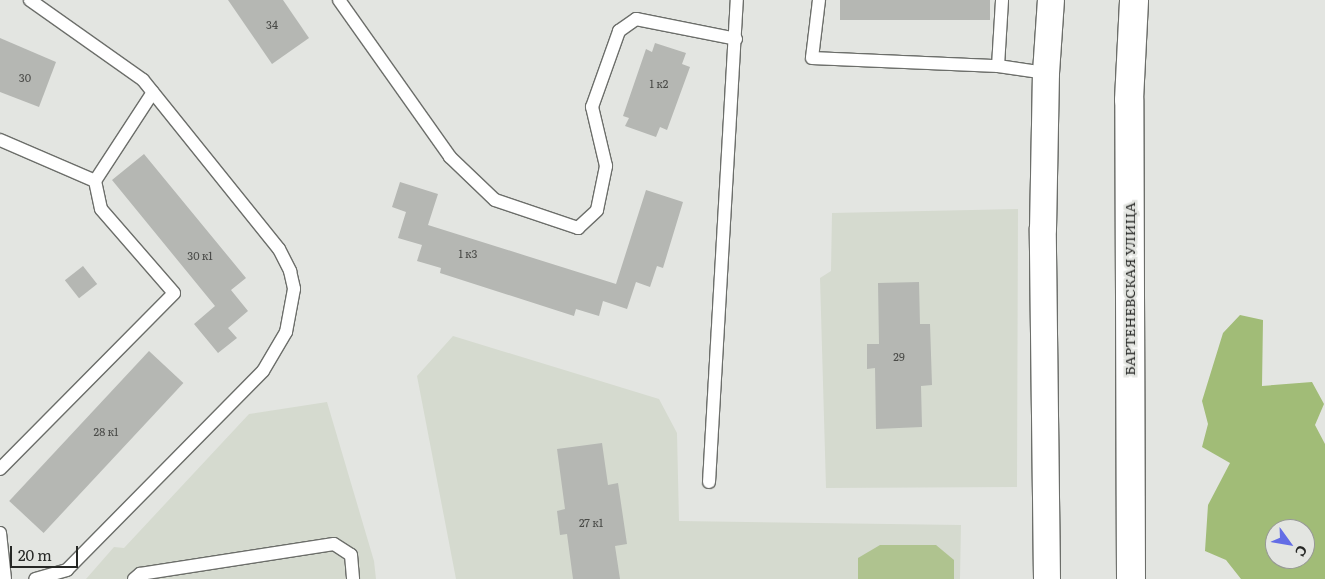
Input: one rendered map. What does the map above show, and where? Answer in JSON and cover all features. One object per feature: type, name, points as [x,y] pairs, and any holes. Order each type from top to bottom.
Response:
[{"type":"main road","name":"БАРТЕНЕВСКАЯ УЛИЦА","points":[[1131,579],[1129,100],[1134,0]]},
{"type":"street","points":[[1047,579],[1043,230],[1046,73],[1051,0]]},
{"type":"lane","points":[[30,0],[143,80],[279,250],[290,271],[294,289],[286,332],[263,371],[67,570],[35,579]]},
{"type":"lane","points":[[339,0],[450,157],[495,200],[578,228],[597,210],[606,166],[592,107],[619,31],[636,19],[736,39]]},
{"type":"lane","points":[[708,482],[737,0]]},
{"type":"lane","points":[[819,0],[812,58],[998,66],[1046,73]]},
{"type":"lane","points":[[998,66],[1002,0]]},
{"type":"lane","points":[[0,468],[174,293],[101,209],[95,181],[153,92]]},
{"type":"lane","points":[[0,140],[95,181]]},
{"type":"lane","points":[[0,533],[5,579]]},
{"type":"lane","points":[[134,579],[140,574],[334,544],[351,555],[354,579]]},
{"type":"shaded area","points":[[1018,209],[1017,487],[826,488],[820,278],[831,271],[832,213]]},
{"type":"shaded area","points":[[453,336],[659,399],[677,433],[679,521],[961,525],[960,579],[456,579],[417,376]]},
{"type":"shaded area","points":[[327,402],[374,561],[376,579],[86,579],[114,547],[124,548],[249,414]]},
{"type":"green space","points":[[1240,315],[1263,320],[1262,386],[1312,382],[1324,404],[1315,425],[1325,444],[1325,579],[1241,579],[1226,560],[1205,551],[1208,505],[1230,463],[1202,447],[1208,424],[1202,401],[1223,333]]},
{"type":"green space","points":[[880,545],[936,545],[954,560],[954,579],[858,579],[858,558]]},
{"type":"building","points":[[228,0],[283,0],[309,38],[272,64]]},
{"type":"building","points":[[840,0],[990,0],[990,20],[840,20]]},
{"type":"building","points":[[0,38],[56,62],[39,107],[0,92]]},
{"type":"building","points":[[655,43],[686,53],[682,64],[690,67],[667,130],[660,127],[656,137],[625,126],[629,118],[623,116],[646,49],[652,52]]},
{"type":"building","points":[[144,154],[246,278],[231,290],[248,311],[228,328],[237,338],[218,353],[194,324],[215,306],[112,180]]},
{"type":"building","points":[[400,182],[438,194],[428,225],[616,284],[646,190],[683,202],[663,268],[657,266],[650,287],[636,282],[627,309],[603,301],[599,316],[576,309],[574,316],[440,273],[441,268],[417,261],[422,245],[398,238],[406,212],[392,207]]},
{"type":"building","points":[[83,266],[97,284],[79,298],[65,280]]},
{"type":"building","points":[[919,282],[920,324],[930,324],[932,385],[921,386],[922,427],[876,429],[875,368],[867,369],[867,344],[879,344],[878,283]]},
{"type":"building","points":[[149,351],[183,383],[44,533],[9,501]]},
{"type":"building","points":[[602,443],[608,485],[618,483],[627,544],[615,546],[620,579],[573,579],[567,534],[560,535],[557,511],[565,509],[557,449]]}]
